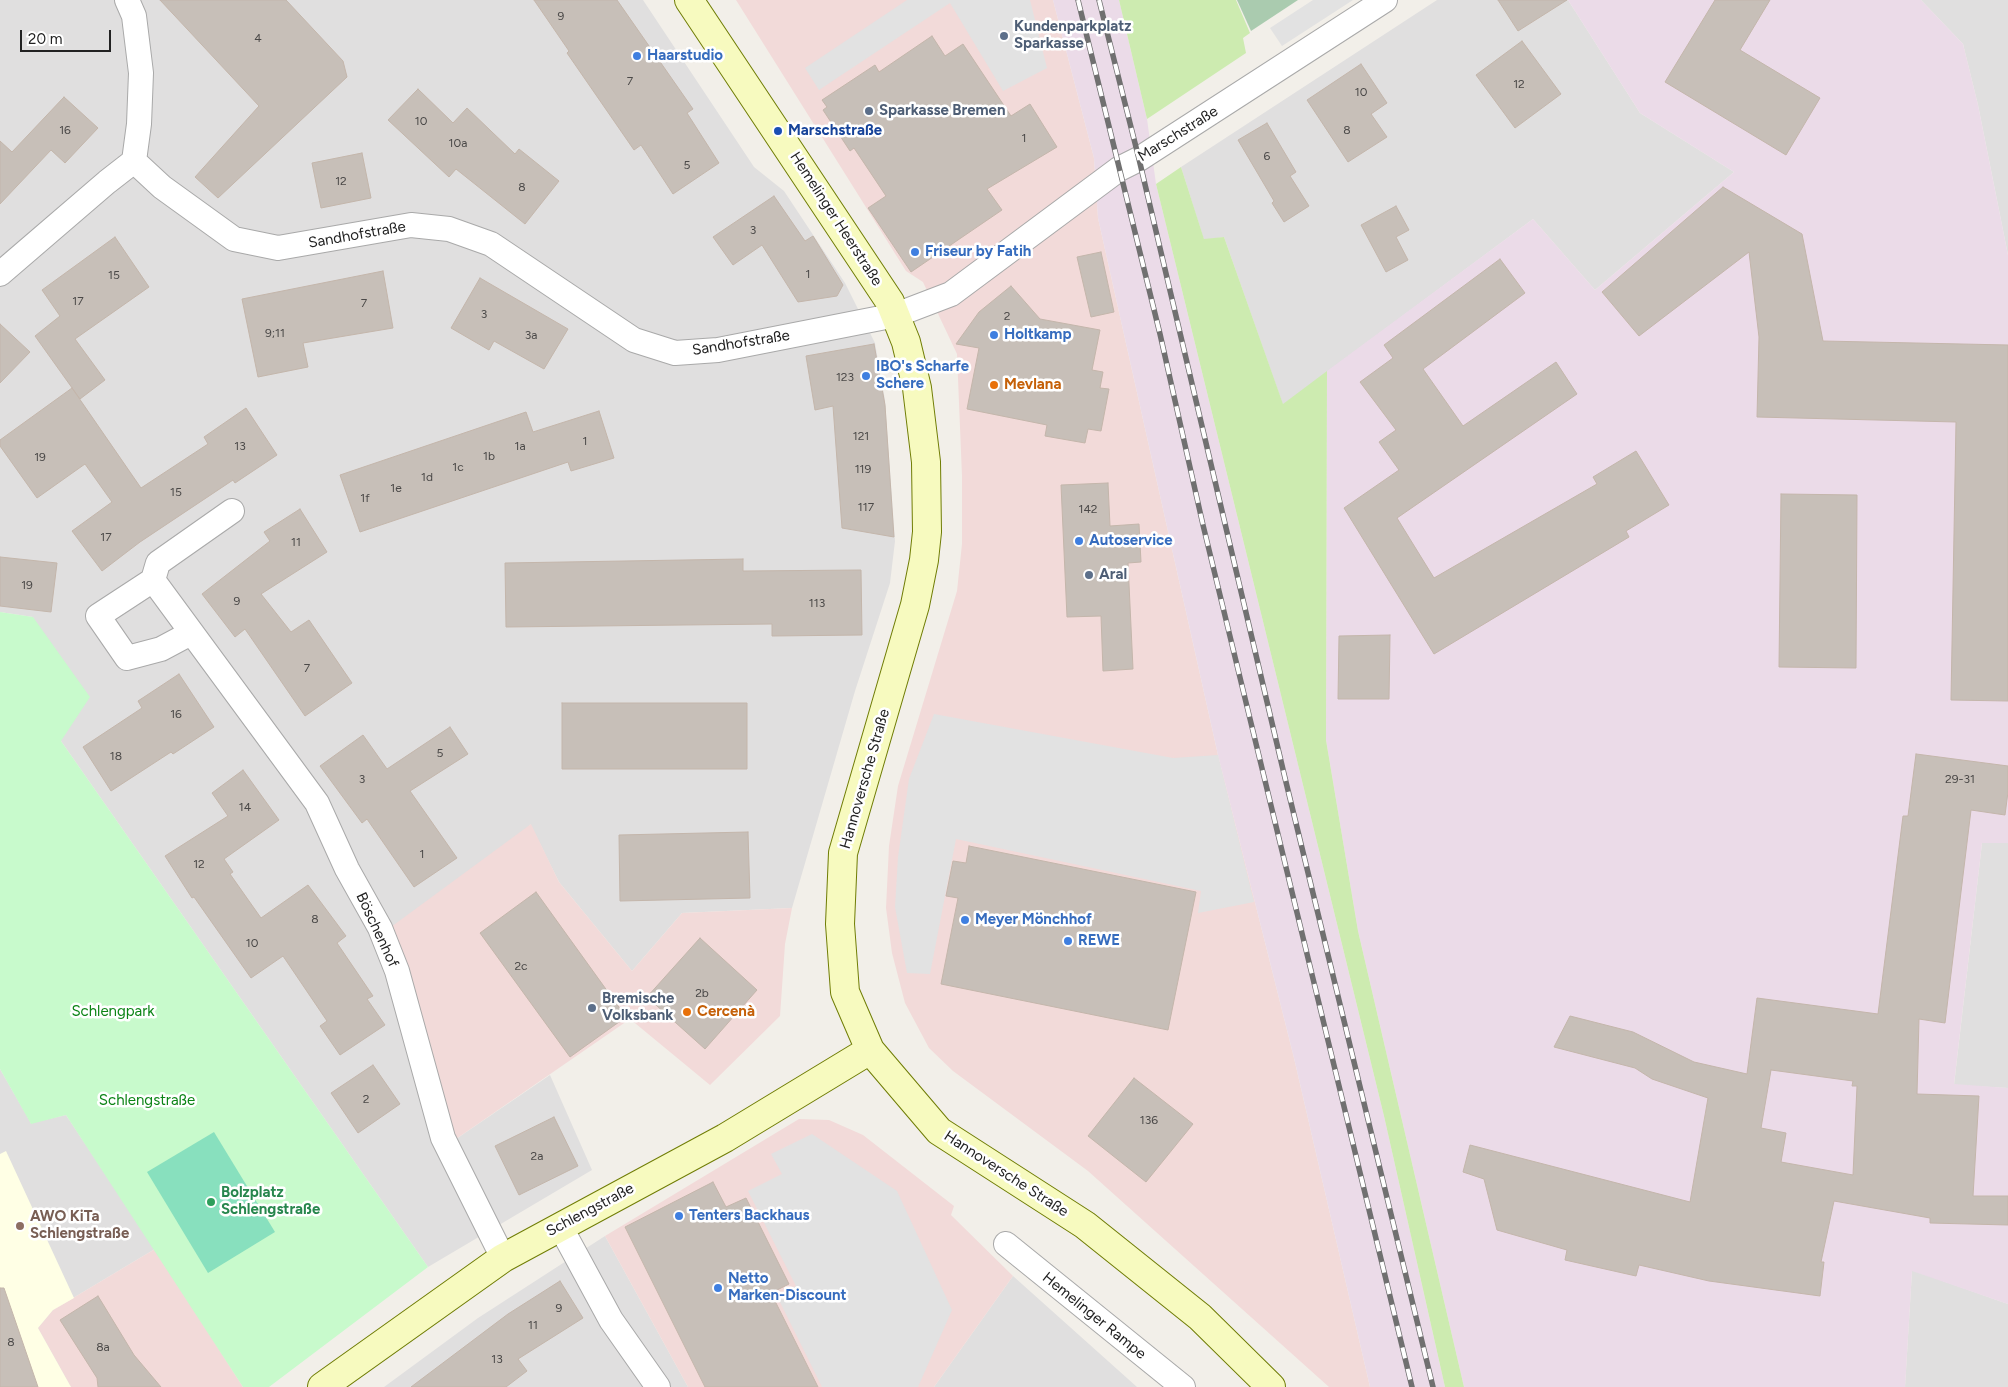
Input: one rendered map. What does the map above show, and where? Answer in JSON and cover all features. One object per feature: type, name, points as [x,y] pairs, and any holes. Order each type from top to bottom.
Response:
[{"type":"main road","name":"Hemelinger Heerstraße","points":[[689,0],[794,155],[890,302],[896,315]]},
{"type":"main road","name":"Hannoversche Straße","points":[[896,315],[906,342],[917,388],[926,462],[927,532],[924,560],[915,605],[843,853],[840,924],[845,992],[870,1050],[939,1131],[1085,1225],[1200,1317],[1271,1387]]},
{"type":"main road","name":"Schlengstraße","points":[[322,1387],[502,1258],[725,1138],[870,1050]]},
{"type":"street","points":[[0,274],[134,161],[139,124],[141,73],[134,16],[127,0]]},
{"type":"street","name":"Marschstraße","points":[[896,315],[951,294],[1119,169],[1139,159],[1385,0]]},
{"type":"street","name":"Sandhofstraße","points":[[134,161],[162,187],[234,239],[278,248],[411,225],[449,229],[491,244],[634,340],[675,353],[718,350],[896,315]]},
{"type":"street","points":[[192,633],[161,649],[127,658],[98,616],[153,580],[158,563],[232,511]]},
{"type":"street","name":"Böschenhof","points":[[153,580],[317,803],[348,869],[380,928],[397,971],[443,1138],[502,1258]]},
{"type":"street","points":[[560,1226],[612,1320],[658,1387]]},
{"type":"street","name":"Hemelinger Rampe","points":[[1006,1244],[1183,1387]]},
{"type":"shaded area","points":[[0,0],[643,0],[754,167],[784,191],[845,283],[875,343],[885,400],[895,541],[890,583],[855,691],[792,908],[682,913],[632,971],[559,882],[530,824],[456,1139],[550,1075],[592,1170],[428,1267],[61,741],[33,617],[0,612]]},
{"type":"shaded area","points":[[736,0],[1053,0],[1094,158],[1098,218],[1218,755],[1294,1058],[1370,1387],[1329,1387],[1088,1171],[953,1071],[929,1048],[905,1003],[892,953],[886,908],[889,846],[898,786],[957,591],[962,544],[962,476],[957,354],[923,282],[906,271]]},
{"type":"shaded area","name":"Kundenparkplatz Sparkasse","points":[[907,0],[1030,0],[1047,68],[1003,91],[950,3],[819,90],[805,68]]},
{"type":"shaded area","points":[[1053,0],[1119,0],[1147,119],[1156,184],[1384,1116],[1445,1387],[1370,1387],[1294,1058],[1218,755],[1098,218],[1094,158]]},
{"type":"shaded area","points":[[1237,0],[1298,0],[1251,31]]},
{"type":"shaded area","points":[[1313,0],[1353,0],[1282,46],[1270,28]]},
{"type":"shaded area","points":[[1437,0],[1568,0],[1640,113],[1734,172],[1595,290],[1533,219],[1283,405],[1224,237],[1204,240],[1181,167]]},
{"type":"shaded area","points":[[1568,0],[1921,0],[1963,44],[1978,105],[2008,255],[2008,843],[1982,843],[1954,1084],[2008,1088],[2008,1304],[1912,1271],[1905,1387],[1464,1387],[1358,931],[1326,740],[1327,371],[1533,219],[1595,290],[1734,172],[1640,113]]},
{"type":"shaded area","points":[[1921,0],[2008,0],[2008,255],[1978,105],[1963,44]]},
{"type":"shaded area","points":[[934,714],[1173,758],[1218,755],[1254,902],[1198,913],[1201,891],[956,839],[930,974],[907,973],[895,907],[898,857],[909,779]]},
{"type":"shaded area","points":[[531,824],[559,882],[632,971],[682,913],[792,908],[785,944],[780,1016],[710,1085],[630,1019],[456,1139],[443,1114],[391,927]]},
{"type":"shaded area","points":[[1982,843],[2008,843],[2008,1088],[1954,1085]]},
{"type":"shaded area","points":[[0,1069],[31,1123],[66,1115],[155,1249],[53,1310],[71,1387],[0,1387]]},
{"type":"shaded area","points":[[799,1119],[829,1120],[863,1135],[954,1206],[951,1215],[1013,1276],[934,1387],[688,1387],[605,1236]]},
{"type":"shaded area","points":[[812,1134],[897,1191],[952,1310],[918,1387],[822,1387],[777,1296],[796,1286],[748,1191],[782,1174],[771,1154]]},
{"type":"shaded area","name":"AWO KiTa Schlengstraße","points":[[6,1151],[74,1298],[53,1310],[38,1328],[71,1387],[0,1387],[0,1154]]},
{"type":"shaded area","points":[[605,1236],[688,1387],[384,1387],[478,1318]]},
{"type":"shaded area","points":[[155,1249],[243,1387],[71,1387],[38,1328],[53,1310]]},
{"type":"shaded area","points":[[1912,1270],[2008,1304],[2008,1387],[1905,1387]]},
{"type":"shaded area","points":[[1013,1276],[1137,1387],[934,1387]]},
{"type":"green space","points":[[1119,0],[1236,0],[1250,33],[1243,38],[1246,53],[1147,119]]},
{"type":"green space","points":[[1181,167],[1204,239],[1224,237],[1283,404],[1327,371],[1326,740],[1358,931],[1464,1387],[1445,1387],[1384,1116],[1156,184]]},
{"type":"green space","name":"Schlengpark","points":[[0,612],[33,617],[90,697],[61,741],[428,1267],[269,1387],[243,1387],[66,1115],[31,1124],[0,1069]]},
{"type":"green space","name":"Bolzplatz Schlengstraße","points":[[214,1132],[275,1232],[208,1273],[147,1172]]},
{"type":"building","points":[[160,0],[286,0],[343,61],[347,77],[218,198],[195,177],[259,106]]},
{"type":"building","points":[[534,0],[617,0],[693,109],[687,113],[719,163],[673,194],[641,145],[634,150],[567,53],[569,51]]},
{"type":"building","points":[[1498,0],[1567,0],[1518,31]]},
{"type":"building","points":[[1715,0],[1770,0],[1740,50],[1820,98],[1786,155],[1665,82]]},
{"type":"building","points":[[932,36],[945,56],[963,44],[1011,116],[1030,104],[1057,147],[987,189],[1002,210],[911,272],[868,208],[886,196],[854,148],[850,151],[823,110],[827,107],[822,100],[875,65],[879,72]]},
{"type":"building","points":[[1522,41],[1561,94],[1515,128],[1476,75]]},
{"type":"building","points":[[1361,64],[1387,103],[1371,114],[1387,137],[1348,162],[1307,100]]},
{"type":"building","points":[[418,89],[453,123],[467,108],[515,154],[519,149],[559,181],[525,224],[456,169],[449,177],[388,120]]},
{"type":"building","points":[[64,97],[98,128],[65,163],[51,150],[0,204],[0,141],[12,152]]},
{"type":"building","points":[[1267,123],[1296,172],[1290,176],[1309,206],[1284,222],[1272,203],[1274,201],[1238,140]]},
{"type":"building","points":[[362,153],[371,198],[321,208],[312,163]]},
{"type":"building","points":[[1723,187],[1802,234],[1823,341],[2008,345],[2008,701],[1951,700],[1956,422],[1757,417],[1759,337],[1749,252],[1639,336],[1602,292]]},
{"type":"building","points":[[774,196],[805,241],[813,236],[843,285],[837,296],[798,302],[762,245],[733,265],[713,237]]},
{"type":"building","points":[[1396,206],[1409,230],[1396,237],[1408,260],[1386,272],[1361,225]]},
{"type":"building","points":[[115,237],[149,287],[75,339],[105,380],[80,399],[35,336],[60,316],[42,290]]},
{"type":"building","points":[[1101,252],[1114,312],[1091,317],[1077,257]]},
{"type":"building","points":[[1500,259],[1525,293],[1423,369],[1463,426],[1556,362],[1577,394],[1397,518],[1434,578],[1597,484],[1593,477],[1636,451],[1669,505],[1626,531],[1629,537],[1434,654],[1344,508],[1399,470],[1379,442],[1396,430],[1360,382],[1393,358],[1384,345]]},
{"type":"building","points":[[383,271],[393,328],[303,343],[308,367],[258,377],[242,299]]},
{"type":"building","points":[[480,278],[568,329],[544,369],[494,341],[489,350],[451,328]]},
{"type":"building","points":[[1011,286],[1040,319],[1100,330],[1092,370],[1103,372],[1100,388],[1109,389],[1101,431],[1088,429],[1085,443],[1045,436],[1047,425],[967,409],[979,348],[956,344],[979,312]]},
{"type":"building","points":[[0,324],[30,352],[0,383]]},
{"type":"building","points":[[874,344],[885,405],[894,537],[842,528],[833,406],[815,410],[806,356]]},
{"type":"building","points":[[72,388],[141,488],[208,444],[204,437],[246,408],[277,455],[235,483],[233,480],[140,542],[102,571],[72,531],[112,502],[85,464],[37,498],[0,446],[0,440]]},
{"type":"building","points":[[599,411],[614,458],[571,471],[568,462],[360,532],[340,475],[526,412],[533,432]]},
{"type":"building","name":"Aral","points":[[1108,483],[1110,526],[1139,524],[1141,562],[1128,563],[1133,669],[1103,671],[1101,616],[1067,617],[1061,485]]},
{"type":"building","points":[[1781,494],[1857,495],[1856,668],[1779,667]]},
{"type":"building","points":[[300,509],[327,552],[261,594],[291,632],[309,620],[352,683],[305,716],[245,629],[235,637],[202,594],[270,541],[264,532]]},
{"type":"building","points":[[0,557],[57,563],[51,612],[0,606]]},
{"type":"building","points":[[743,559],[743,571],[861,570],[862,635],[772,636],[772,624],[506,627],[505,563]]},
{"type":"building","points":[[1390,635],[1389,699],[1338,699],[1339,636]]},
{"type":"building","points":[[179,674],[214,727],[111,791],[83,747],[142,708],[138,701]]},
{"type":"building","points":[[562,703],[747,703],[747,769],[562,769]]},
{"type":"building","points":[[450,727],[468,754],[410,791],[457,858],[414,887],[367,819],[362,823],[320,766],[363,735],[387,769]]},
{"type":"building","points":[[1916,754],[2008,766],[2008,792],[2005,815],[1971,810],[1945,1023],[1919,1019],[1917,1094],[1979,1096],[1973,1196],[2008,1196],[2008,1225],[1930,1223],[1930,1218],[1834,1201],[1821,1262],[1824,1262],[1820,1296],[1709,1281],[1639,1265],[1636,1276],[1565,1260],[1567,1250],[1497,1230],[1484,1179],[1463,1172],[1470,1145],[1690,1202],[1708,1098],[1652,1079],[1635,1068],[1554,1047],[1570,1016],[1633,1032],[1694,1062],[1747,1074],[1757,998],[1878,1014],[1903,816],[1908,816]],"holes":[[[1771,1070],[1853,1081],[1852,1086],[1857,1086],[1853,1175],[1781,1162],[1786,1133],[1761,1128]]]},
{"type":"building","points":[[243,770],[279,820],[224,859],[233,872],[230,874],[261,918],[308,885],[346,936],[337,943],[373,996],[367,999],[385,1025],[340,1055],[320,1026],[327,1021],[283,956],[251,978],[194,897],[192,898],[165,856],[228,816],[212,793]]},
{"type":"building","points":[[748,832],[750,898],[620,901],[619,835]]},
{"type":"building","name":"REWE","points":[[969,846],[1196,892],[1168,1030],[941,984],[958,898],[946,896],[953,861],[966,863]]},
{"type":"building","points":[[536,892],[626,1017],[570,1057],[480,933]]},
{"type":"building","points":[[700,938],[757,990],[705,1049],[647,997]]},
{"type":"building","points":[[373,1065],[400,1104],[358,1133],[331,1093]]},
{"type":"building","points":[[1134,1078],[1193,1124],[1146,1182],[1088,1136]]},
{"type":"building","points":[[554,1117],[578,1166],[519,1195],[495,1146]]},
{"type":"building","name":"Netto Marken-Discount","points":[[713,1182],[726,1207],[746,1198],[789,1284],[771,1293],[818,1387],[705,1387],[625,1227]]},
{"type":"building","points":[[560,1281],[583,1318],[518,1359],[527,1371],[506,1387],[411,1387],[508,1314]]},
{"type":"building","points":[[0,1288],[4,1288],[38,1387],[0,1387]]},
{"type":"building","points":[[98,1296],[134,1355],[161,1387],[98,1387],[97,1378],[60,1320]]},
{"type":"railway","points":[[1078,0],[1160,334],[1203,525],[1412,1387]]},
{"type":"railway","points":[[1099,0],[1139,159],[1285,778],[1433,1387]]},
{"type":"place","name":"Kundenparkplatz Sparkasse","points":[[1004,36]]},
{"type":"place","name":"Haarstudio","points":[[637,56]]},
{"type":"place","name":"Sparkasse Bremen","points":[[869,111]]},
{"type":"place","name":"Marschstraße","points":[[778,131]]},
{"type":"place","name":"Friseur by Fatih","points":[[915,252]]},
{"type":"place","name":"Holtkamp","points":[[994,335]]},
{"type":"place","name":"IBO's Scharfe Schere","points":[[866,376]]},
{"type":"place","name":"Mevlana","points":[[994,385]]},
{"type":"place","name":"Autoservice","points":[[1079,541]]},
{"type":"place","name":"Aral","points":[[1089,575]]},
{"type":"place","name":"Meyer Mönchhof","points":[[965,920]]},
{"type":"place","name":"REWE","points":[[1068,941]]},
{"type":"place","name":"Bremische Volksbank","points":[[592,1008]]},
{"type":"place","name":"Cercenà","points":[[687,1012]]},
{"type":"place","name":"Bolzplatz Schlengstraße","points":[[211,1202]]},
{"type":"place","name":"Tenters Backhaus","points":[[679,1216]]},
{"type":"place","name":"AWO KiTa Schlengstraße","points":[[20,1226]]},
{"type":"place","name":"Netto Marken-Discount","points":[[718,1288]]}]
